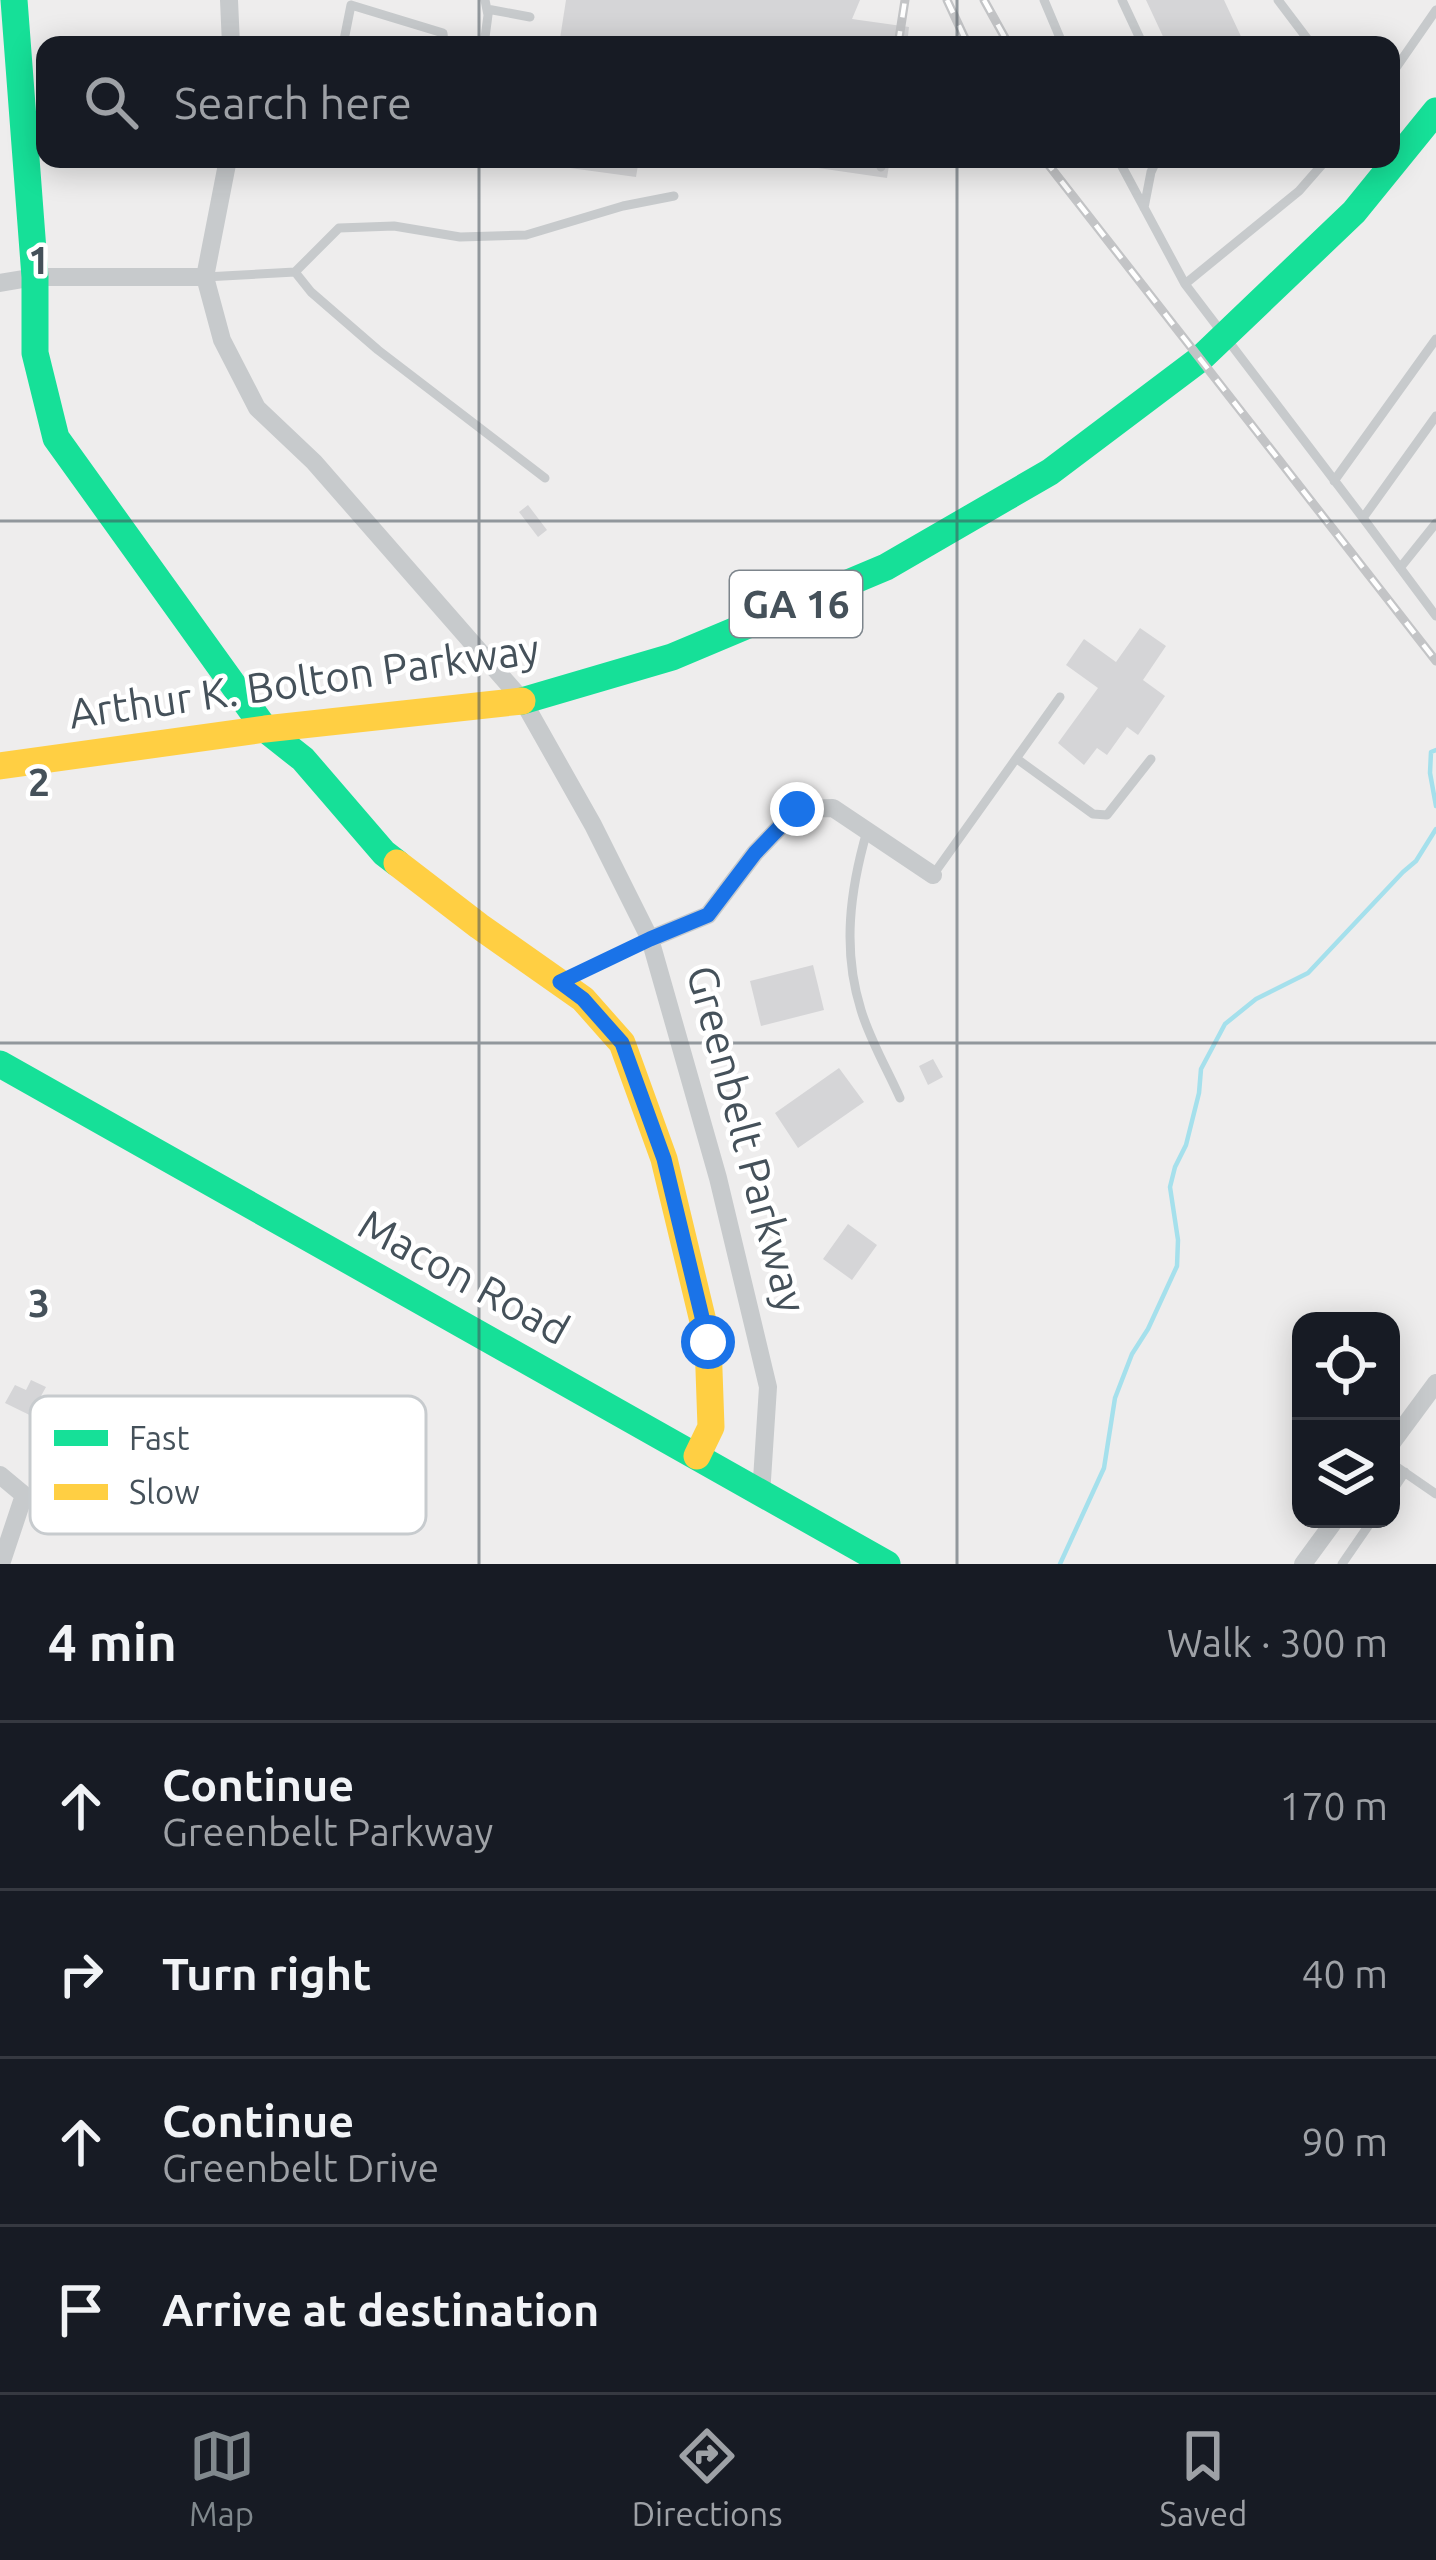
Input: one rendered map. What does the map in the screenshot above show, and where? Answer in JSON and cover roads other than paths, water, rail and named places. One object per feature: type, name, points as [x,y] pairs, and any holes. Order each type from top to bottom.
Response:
[{"type":"main road","name":"Greenbelt Parkway","points":[[14,0],[35,277],[34,353],[56,438],[265,729],[304,759],[384,853],[583,999],[622,1043],[664,1159],[708,1342],[711,1427],[697,1456]]},
{"type":"main road","name":"Arthur K. Bolton Parkway","points":[[1400,155],[1436,111]]},
{"type":"main road","name":"Arthur K. Bolton Parkway","points":[[0,766],[523,700],[672,657],[886,567],[1050,472],[1200,359],[1354,212],[1390,168]]},
{"type":"main road","name":"Macon Road","points":[[0,1064],[887,1564]]},
{"type":"street","points":[[229,0],[231,36]]},
{"type":"street","name":"Greenbelt Parkway","points":[[226,168],[205,277],[222,340],[257,408],[314,462],[523,700],[650,939],[718,1178],[768,1387],[761,1495]]},
{"type":"street","points":[[0,283],[35,277],[205,277]]},
{"type":"street","points":[[650,939],[708,915],[755,853],[797,809],[833,808],[932,875]]},
{"type":"street","points":[[1400,1432],[1436,1383]]},
{"type":"street","points":[[0,1475],[24,1495],[1,1564]]},
{"type":"street","points":[[1303,1564],[1329,1528]]},
{"type":"lane","points":[[1044,0],[1060,36]]},
{"type":"lane","points":[[1122,0],[1138,36]]},
{"type":"lane","points":[[1278,0],[1305,36]]},
{"type":"lane","points":[[344,36],[350,3],[443,36]]},
{"type":"lane","points":[[484,36],[486,4],[530,17]]},
{"type":"lane","points":[[1400,62],[1436,10]]},
{"type":"lane","points":[[1123,168],[1185,284],[1436,616]]},
{"type":"lane","points":[[1144,208],[1153,168]]},
{"type":"lane","points":[[1185,284],[1299,191],[1320,168]]},
{"type":"lane","points":[[205,277],[295,272],[339,228],[394,226],[460,237],[526,235],[674,196]]},
{"type":"lane","points":[[295,272],[310,292],[378,350],[545,478]]},
{"type":"lane","points":[[1334,481],[1436,339]]},
{"type":"lane","points":[[1363,518],[1436,416]]},
{"type":"lane","points":[[1400,568],[1436,524]]},
{"type":"lane","points":[[932,875],[1060,697]]},
{"type":"lane","points":[[1017,759],[1093,814],[1107,815],[1151,759]]},
{"type":"lane","points":[[867,831],[854,878],[849,957],[861,1011],[900,1098]]},
{"type":"lane","points":[[560,982],[650,939]]},
{"type":"lane","points":[[1400,1469],[1436,1494]]},
{"type":"lane","points":[[1400,1480],[1405,1472]]},
{"type":"lane","points":[[1342,1564],[1367,1528]]},
{"type":"waterway","points":[[1436,750],[1431,752],[1430,773],[1436,806]]},
{"type":"waterway","points":[[1060,1564],[1104,1468],[1115,1398],[1132,1354],[1177,1266],[1170,1187],[1186,1145],[1201,1069],[1225,1024],[1256,999],[1308,973],[1416,861],[1436,829]]},
{"type":"railway","points":[[899,36],[905,0]]},
{"type":"railway","points":[[947,0],[964,36]]},
{"type":"railway","points":[[984,0],[1004,36]]},
{"type":"railway","points":[[1051,168],[1436,661]]}]
